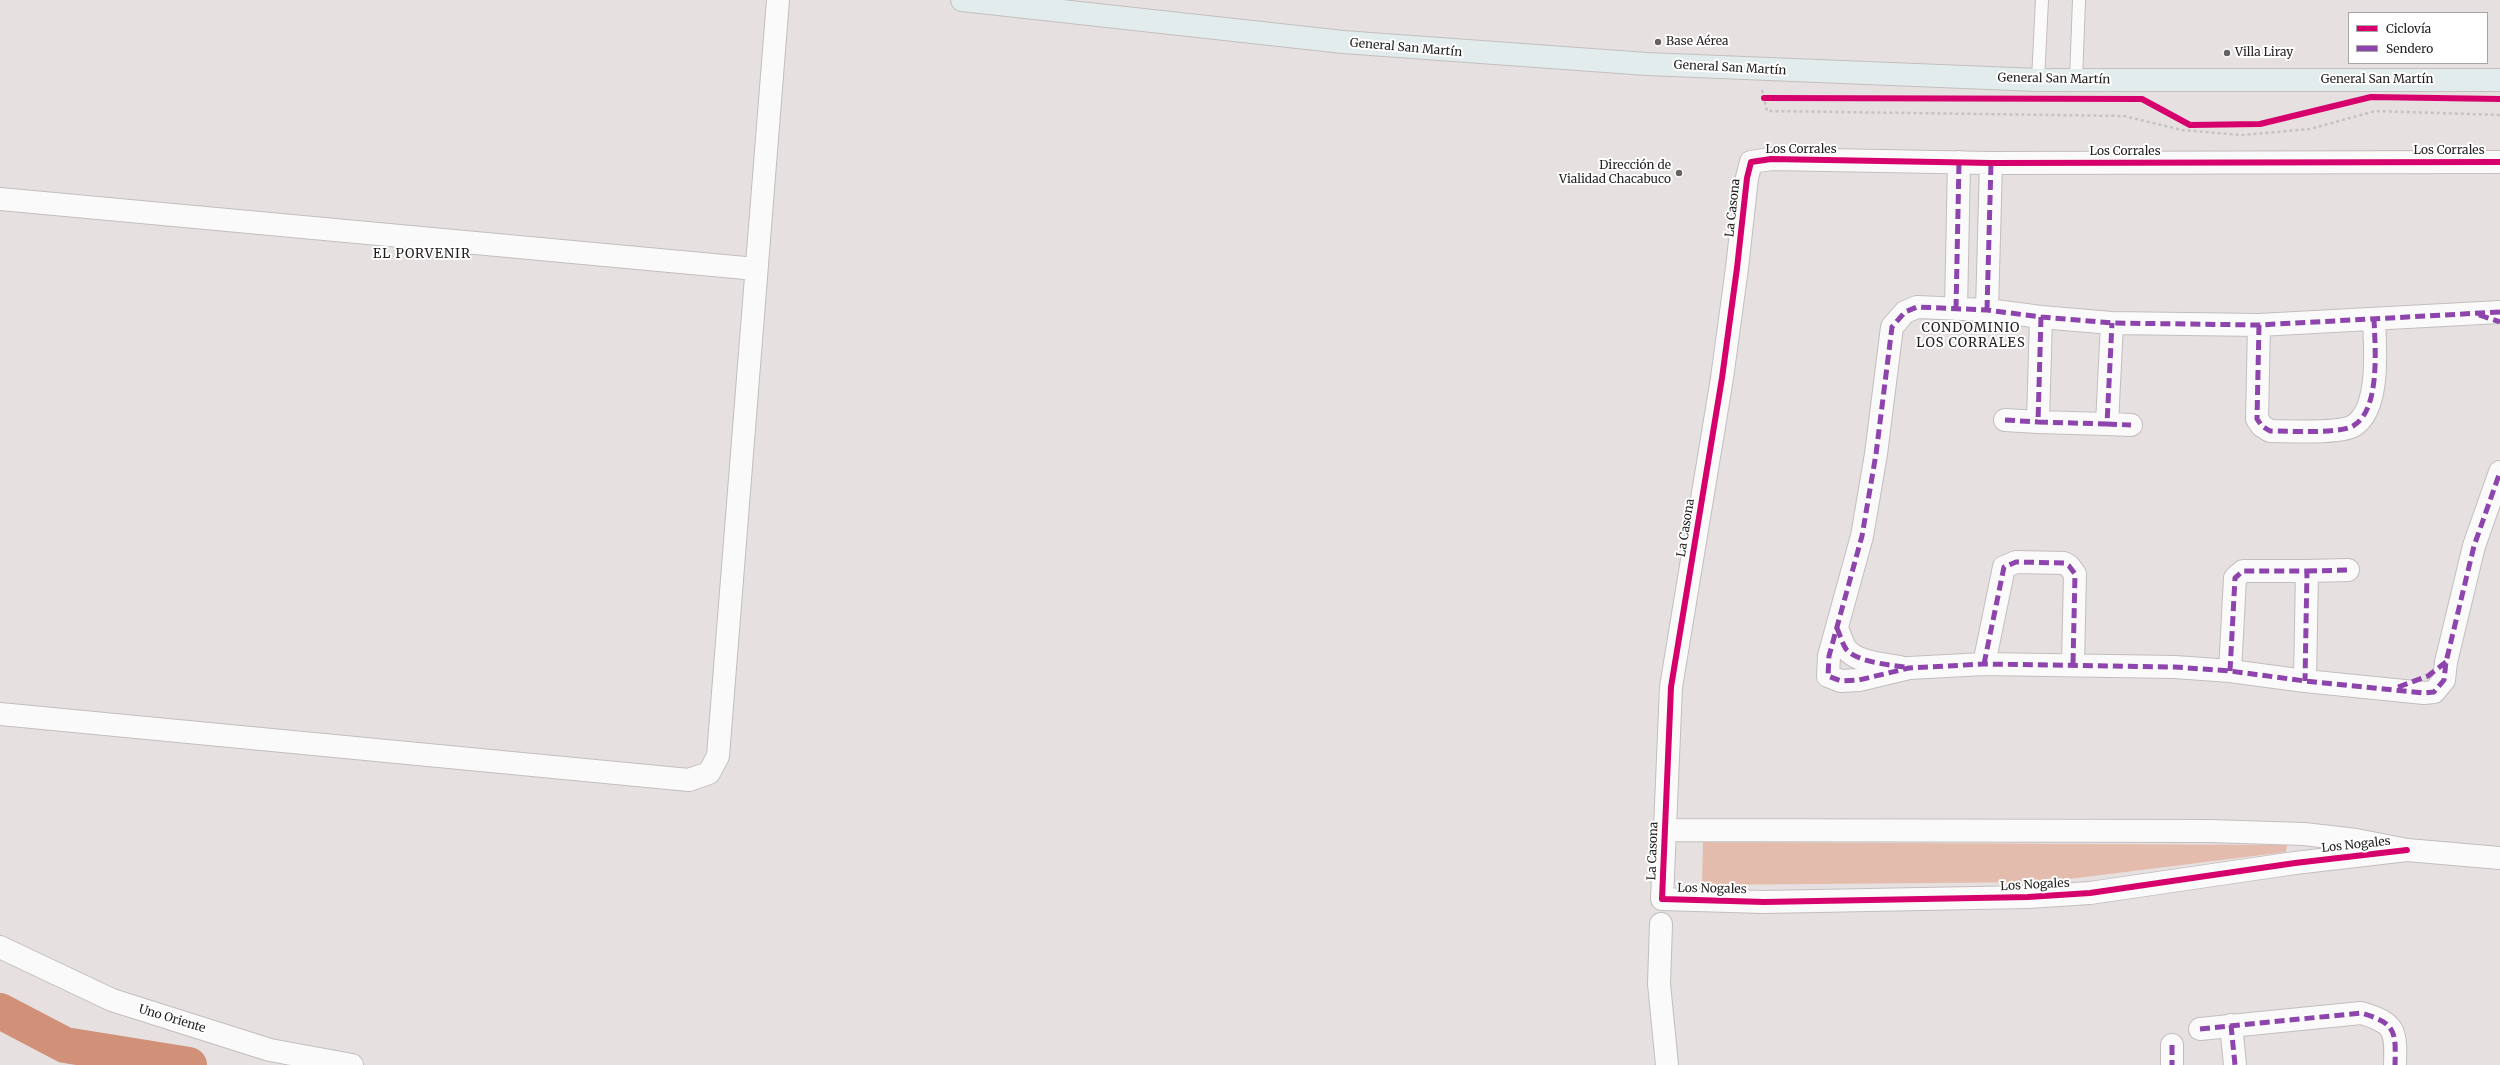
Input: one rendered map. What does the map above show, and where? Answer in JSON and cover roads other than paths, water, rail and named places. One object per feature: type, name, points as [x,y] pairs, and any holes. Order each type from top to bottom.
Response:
[{"type":"main road","name":"General San Martín","points":[[962,0],[1343,42],[1537,58],[1758,70],[2038,80],[2500,80]]},
{"type":"street","points":[[0,714],[689,780],[703,777],[713,768],[718,756],[778,0]]},
{"type":"street","name":"Los Corrales","points":[[1751,162],[1772,159],[1991,163],[2500,162]]},
{"type":"street","name":"La Casona","points":[[1662,899],[1671,687],[1722,378],[1737,268],[1747,178],[1751,162]]},
{"type":"street","points":[[1956,309],[1959,162]]},
{"type":"street","points":[[1987,310],[1991,163]]},
{"type":"street","points":[[0,200],[756,269]]},
{"type":"street","points":[[2500,312],[2259,325],[2112,322],[2041,318],[1987,310],[1916,307],[1905,312],[1892,327],[1876,454],[1862,536],[1829,656],[1828,676],[1841,681],[1859,680],[1909,668],[1984,664],[2073,664],[2230,671],[2306,681],[2392,688],[2424,693],[2434,692],[2444,680],[2446,662],[2474,546],[2500,472]]},
{"type":"street","points":[[2475,314],[2500,322]]},
{"type":"street","points":[[2038,422],[2041,318]]},
{"type":"street","points":[[2259,325],[2257,419],[2262,426],[2270,431],[2342,430],[2354,426],[2364,413],[2372,395],[2376,365],[2374,319]]},
{"type":"street","points":[[2107,424],[2112,322]]},
{"type":"street","points":[[2005,420],[2131,425]]},
{"type":"street","points":[[1984,664],[2004,567],[2016,562],[2064,563],[2069,566],[2075,574],[2073,664]]},
{"type":"street","points":[[2230,671],[2235,578],[2239,573],[2243,571],[2348,570]]},
{"type":"street","points":[[2306,681],[2307,571]]},
{"type":"street","points":[[1837,628],[1847,649],[1858,657],[1880,664],[1909,668]]},
{"type":"street","name":"Los Nogales","points":[[1664,830],[2218,831],[2304,834],[2356,840],[2407,850],[2500,858]]},
{"type":"street","name":"Los Nogales","points":[[1662,899],[1772,901],[2028,897],[2090,893],[2295,863],[2407,850]]},
{"type":"street","points":[[1661,924],[1659,984],[1667,1065]]},
{"type":"street","name":"Uno Oriente","points":[[0,947],[112,1000],[270,1050],[352,1065]]},
{"type":"street","points":[[2200,1029],[2361,1013],[2382,1019],[2389,1025],[2396,1035],[2395,1065]]},
{"type":"street","points":[[2231,1025],[2235,1065]]},
{"type":"lane","points":[[2038,80],[2042,0]]},
{"type":"lane","points":[[2076,80],[2079,0]]},
{"type":"waterway","points":[[0,1011],[65,1045],[189,1065]]},
{"type":"place","name":"Base Aérea","points":[[1658,42]]},
{"type":"place","name":"Villa Liray","points":[[2227,53]]},
{"type":"place","name":"Dirección de Vialidad Chacabuco","points":[[1679,173]]},
{"type":"district","name":"EL PORVENIR","points":[[422,254]]},
{"type":"district","name":"CONDOMINIO LOS CORRALES","points":[[1971,336]]}]
